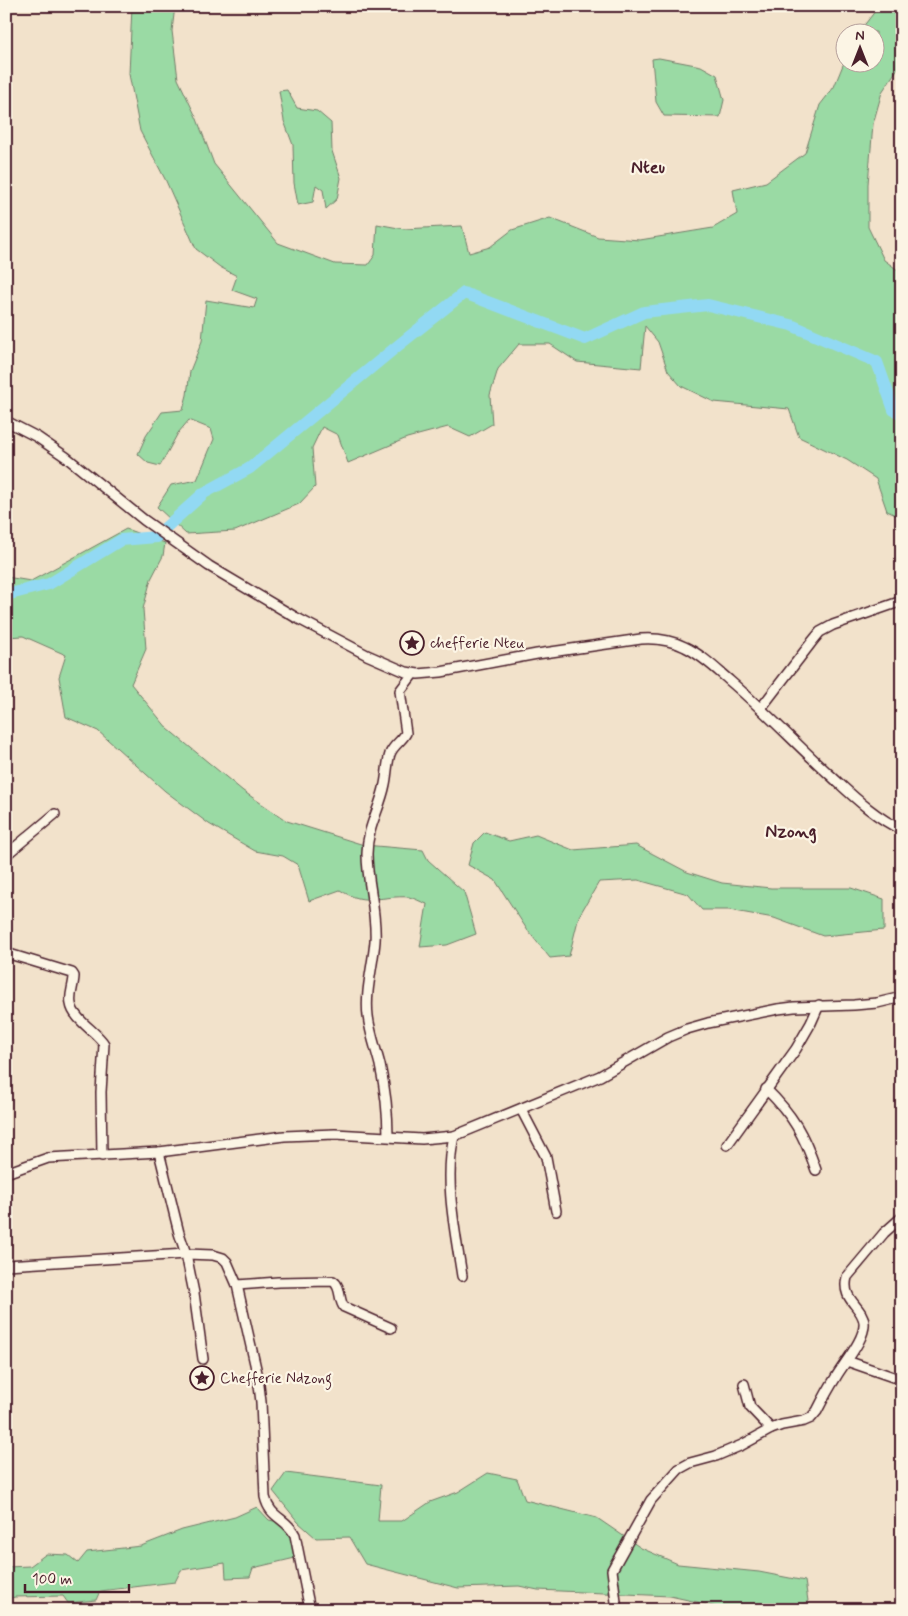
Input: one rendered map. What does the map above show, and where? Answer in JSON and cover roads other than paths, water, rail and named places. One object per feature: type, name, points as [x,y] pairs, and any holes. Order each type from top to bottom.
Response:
[{"type":"street","points":[[6,421],[37,437],[66,457],[144,520],[209,566],[295,617],[366,655],[389,666],[413,674],[442,672],[581,647],[655,638],[685,646],[700,655],[761,708],[790,738],[864,806],[902,830]]},
{"type":"street","points":[[761,708],[820,632],[833,625],[902,600]]},
{"type":"street","points":[[388,1136],[385,1091],[368,1017],[367,997],[375,940],[374,915],[368,872],[367,840],[383,793],[390,755],[406,733],[400,691],[413,674]]},
{"type":"street","points":[[6,856],[56,814]]},
{"type":"street","points":[[6,952],[72,973],[74,976],[70,999],[71,1008],[87,1028],[104,1044],[101,1092],[102,1156]]},
{"type":"street","points":[[6,1174],[48,1158],[159,1152],[284,1136],[335,1134],[422,1139],[454,1136],[600,1076],[668,1037],[687,1029],[778,1009],[819,1005],[877,1003],[902,997]]},
{"type":"street","points":[[727,1144],[796,1049],[819,1005]]},
{"type":"street","points":[[766,1089],[791,1114],[807,1142],[816,1170]]},
{"type":"street","points":[[521,1109],[546,1157],[556,1211]]},
{"type":"street","points":[[454,1136],[450,1162],[452,1200],[462,1276]]},
{"type":"street","points":[[159,1152],[186,1254],[194,1292],[203,1359]]},
{"type":"street","points":[[617,1610],[612,1570],[651,1500],[679,1469],[742,1445],[771,1429],[811,1418],[847,1361],[864,1328],[864,1320],[846,1292],[845,1284],[847,1277],[884,1233],[902,1217]]},
{"type":"street","points":[[6,1265],[186,1254],[213,1255],[223,1258],[227,1262],[237,1285],[256,1370],[261,1402],[265,1497],[272,1513],[286,1522],[295,1535],[310,1610]]},
{"type":"street","points":[[237,1285],[333,1281],[338,1287],[341,1303],[344,1307],[390,1328]]},
{"type":"street","points":[[847,1361],[893,1377]]},
{"type":"street","points":[[744,1384],[750,1407],[771,1429]]},
{"type":"waterway","points":[[164,529],[204,493],[250,468],[464,293],[585,339],[644,312],[708,305],[791,325],[877,362],[894,410],[902,414]]},
{"type":"waterway","points":[[6,595],[49,584],[121,540],[157,537]]},
{"type":"place","name":"chefferie Nteu","points":[[412,643]]},
{"type":"place","name":"Chefferie Ndzong","points":[[202,1378]]},
{"type":"district","name":"Nteu","points":[[648,167]]},
{"type":"district","name":"Nzong","points":[[791,831]]}]
